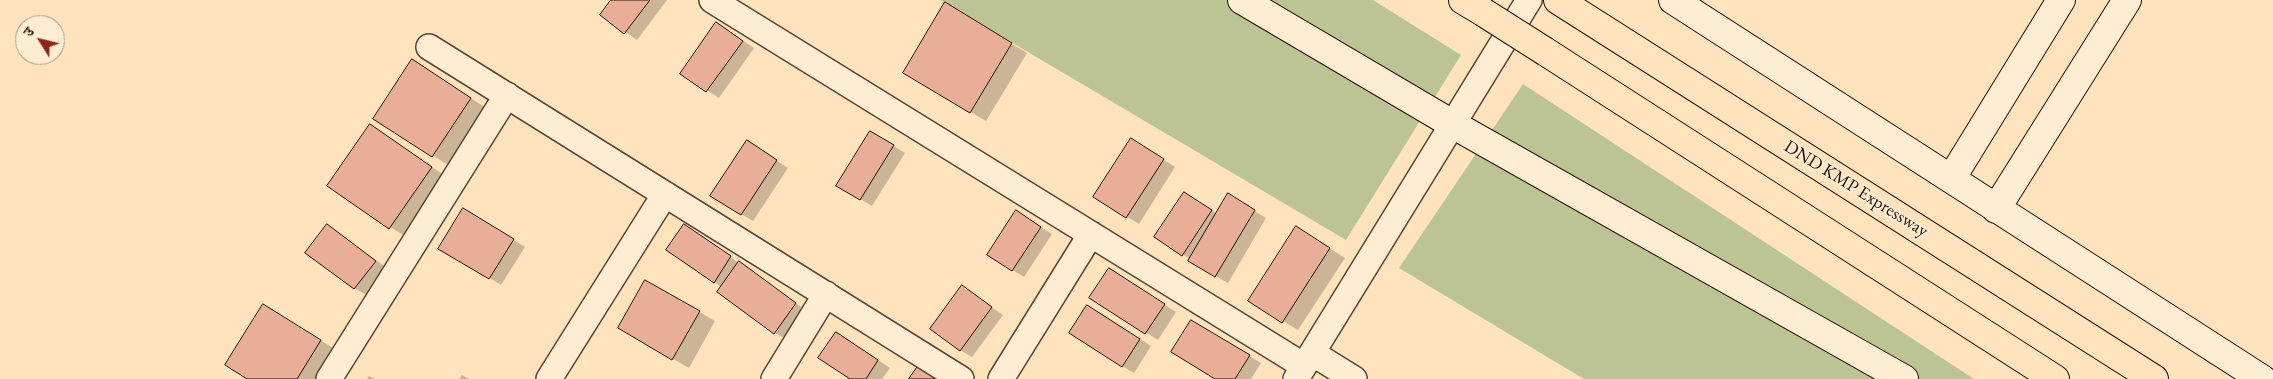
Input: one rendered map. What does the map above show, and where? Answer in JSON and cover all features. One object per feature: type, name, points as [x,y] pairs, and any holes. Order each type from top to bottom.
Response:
[{"type":"highway","name":"DND KMP Expressway","points":[[1564,4],[2154,379]]},
{"type":"highway","points":[[1473,6],[2055,379]]},
{"type":"street","points":[[712,0],[1304,366],[1354,379]]},
{"type":"street","points":[[1242,0],[1454,125],[1904,379]]},
{"type":"street","points":[[1304,366],[1454,125],[1529,0]]},
{"type":"street","points":[[1673,0],[2262,379]]},
{"type":"street","points":[[1951,179],[2061,0]]},
{"type":"street","points":[[1996,209],[2127,0]]},
{"type":"street","points":[[430,46],[961,379]]},
{"type":"street","points":[[329,379],[507,95]]},
{"type":"street","points":[[549,379],[665,194]]},
{"type":"street","points":[[1001,379],[1091,234]]},
{"type":"street","points":[[774,379],[826,294]]},
{"type":"green space","points":[[940,0],[1373,0],[1461,55],[1346,240]]},
{"type":"green space","points":[[1523,84],[1974,379],[1584,379],[1399,268]]},
{"type":"building","points":[[611,0],[650,0],[624,34],[600,15]]},
{"type":"building","points":[[945,2],[1012,43],[970,113],[903,73]]},
{"type":"building","points":[[716,22],[743,41],[706,92],[680,74]]},
{"type":"building","points":[[412,59],[471,98],[432,157],[373,119]]},
{"type":"building","points":[[370,124],[432,167],[389,229],[327,186]]},
{"type":"building","points":[[870,131],[894,145],[860,200],[836,186]]},
{"type":"building","points":[[1131,138],[1164,159],[1126,218],[1093,197]]},
{"type":"building","points":[[747,140],[777,160],[741,215],[710,196]]},
{"type":"building","points":[[1184,192],[1212,210],[1182,256],[1154,237]]},
{"type":"building","points":[[1228,193],[1255,210],[1215,277],[1188,261]]},
{"type":"building","points":[[463,208],[514,239],[489,279],[438,249]]},
{"type":"building","points":[[1016,210],[1041,227],[1012,271],[987,255]]},
{"type":"building","points":[[327,224],[376,261],[354,289],[305,253]]},
{"type":"building","points":[[684,224],[731,256],[714,283],[666,250]]},
{"type":"building","points":[[1296,226],[1330,248],[1282,323],[1248,301]]},
{"type":"building","points":[[739,261],[796,303],[774,334],[717,292]]},
{"type":"building","points":[[1109,268],[1165,304],[1145,334],[1089,298]]},
{"type":"building","points":[[645,280],[700,311],[672,360],[618,328]]},
{"type":"building","points":[[962,285],[992,307],[960,351],[930,329]]},
{"type":"building","points":[[263,304],[321,340],[297,379],[247,379],[225,365]]},
{"type":"building","points":[[1087,305],[1140,339],[1122,367],[1069,333]]},
{"type":"building","points":[[1191,320],[1250,355],[1235,379],[1215,379],[1171,352]]},
{"type":"building","points":[[836,332],[878,360],[866,379],[850,379],[818,358]]},
{"type":"building","points":[[918,366],[939,379],[909,379]]}]
